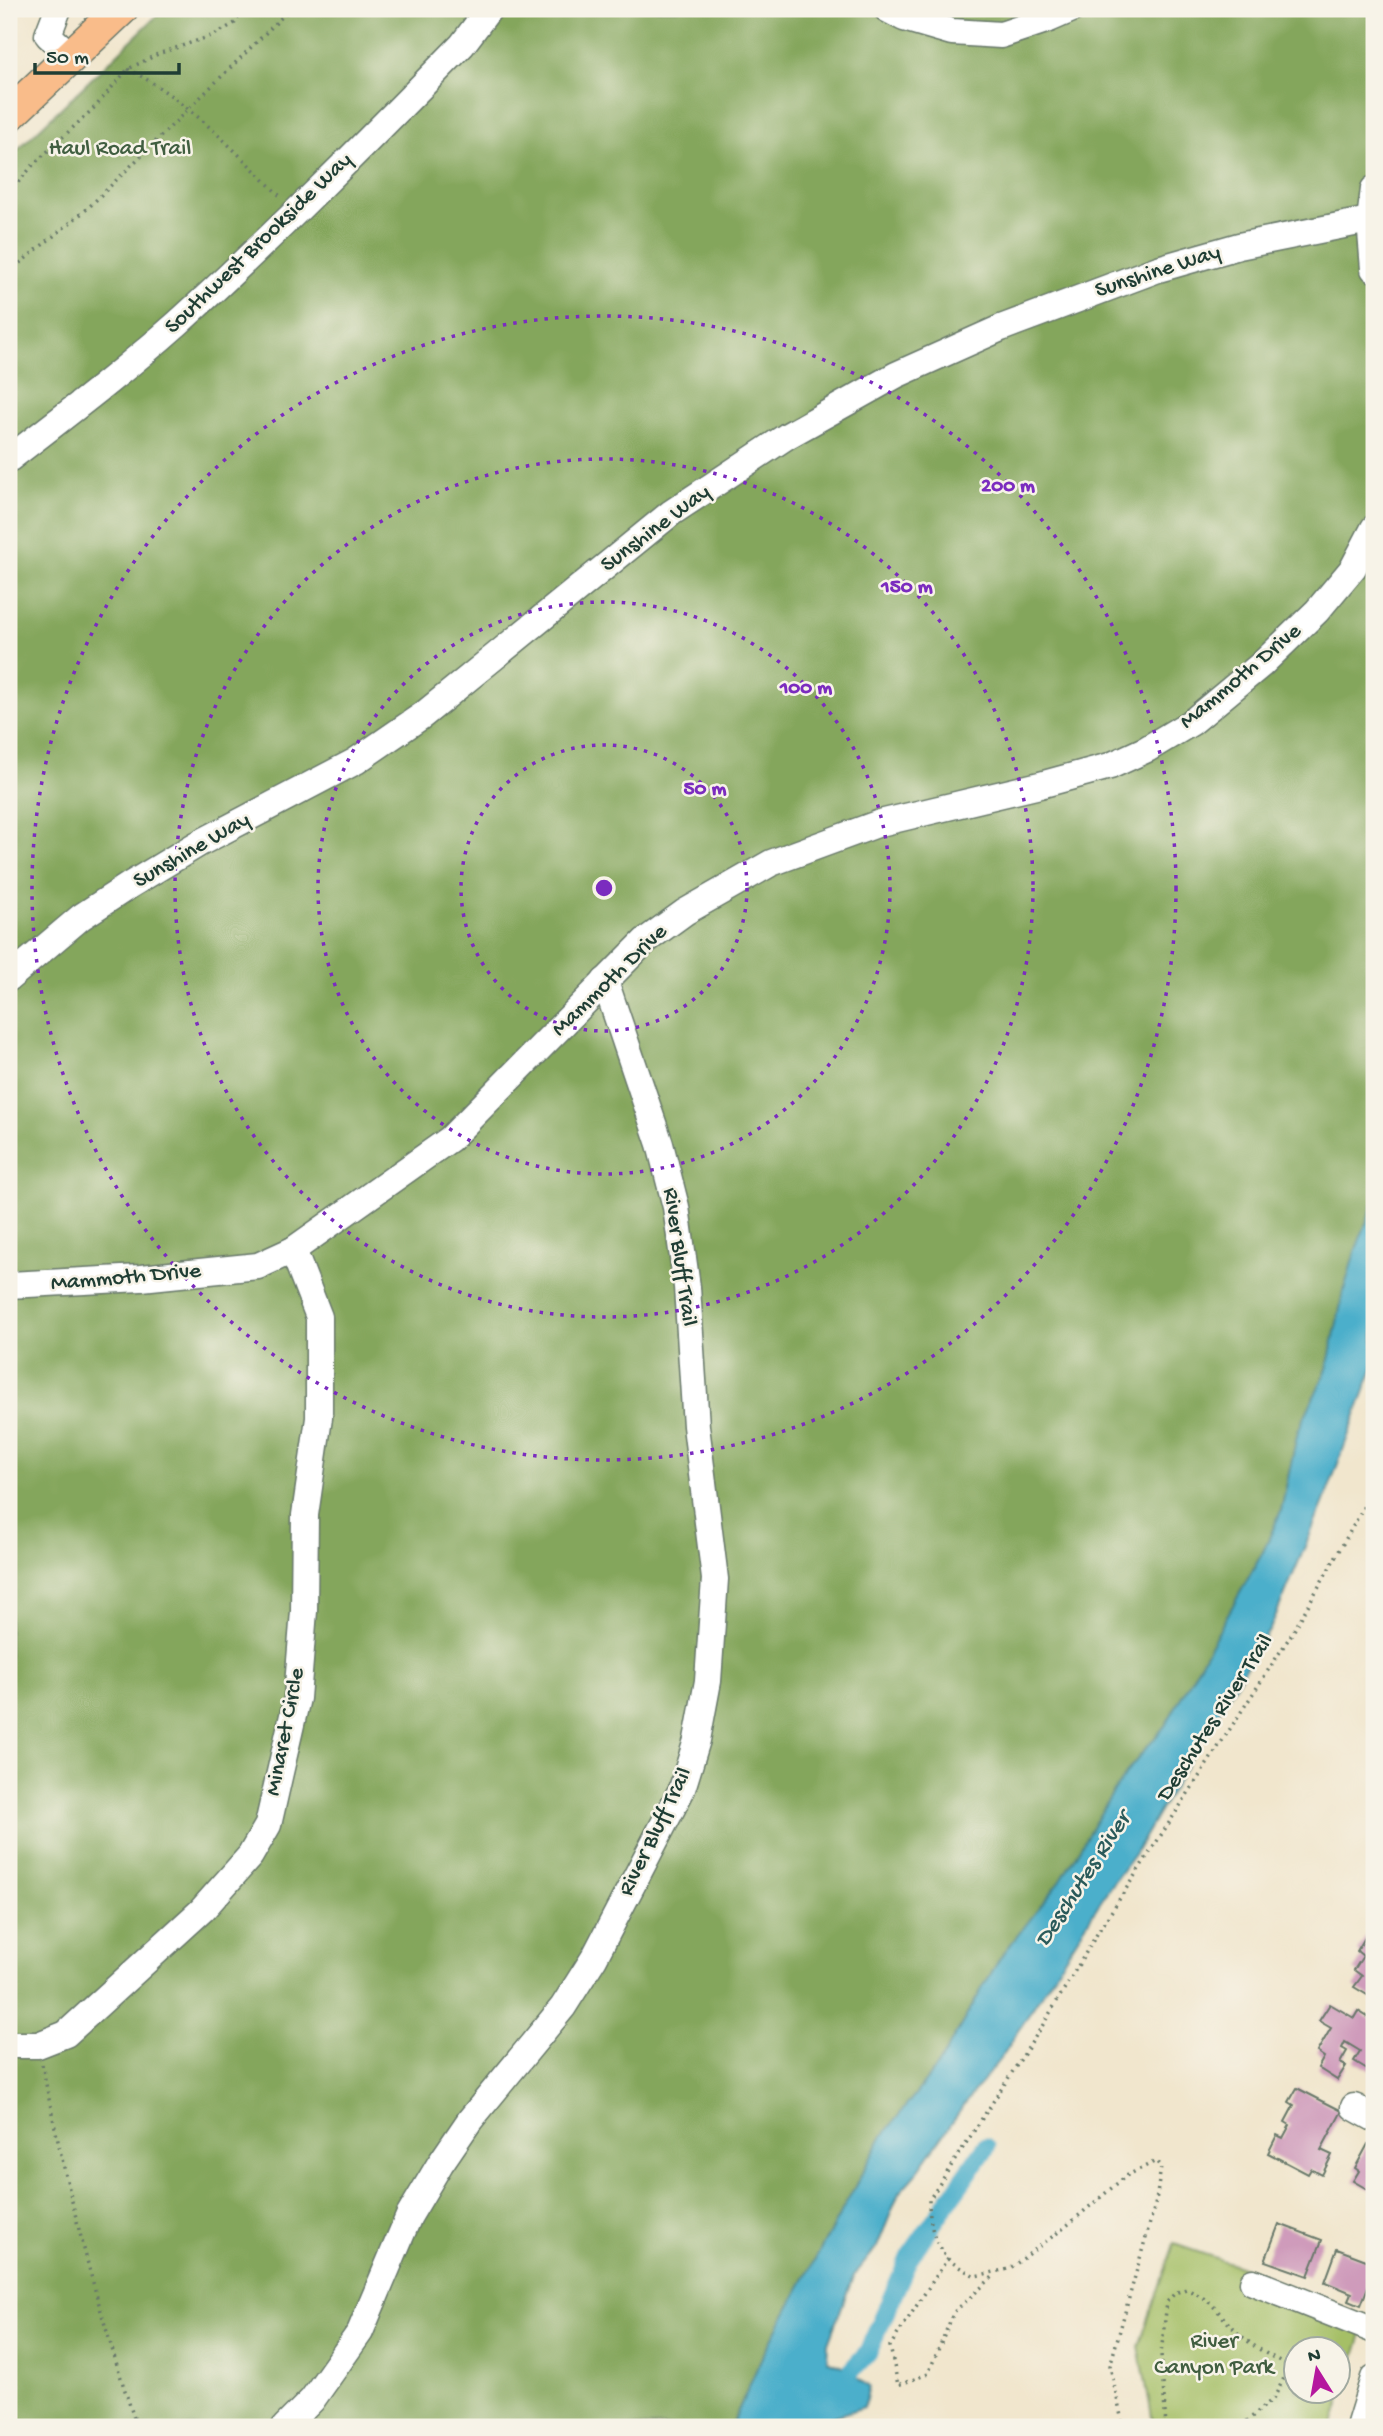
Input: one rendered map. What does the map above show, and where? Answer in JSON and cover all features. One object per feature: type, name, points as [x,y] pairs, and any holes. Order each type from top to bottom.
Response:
[{"type":"main road","points":[[9,115],[121,9]]},
{"type":"street","points":[[58,9],[48,35],[71,56]]},
{"type":"street","name":"Southwest Brookside Way","points":[[9,459],[99,390],[177,324],[296,211],[461,45],[489,9]]},
{"type":"street","points":[[887,9],[904,18],[951,32],[1001,35],[1072,9]]},
{"type":"street","points":[[1374,189],[1374,269]]},
{"type":"street","name":"Sunshine Way","points":[[9,978],[81,917],[131,885],[198,844],[367,753],[423,715],[671,513],[787,436],[896,375],[1002,328],[1158,269],[1239,246],[1372,220]]},
{"type":"street","name":"Mammoth Drive","points":[[10,1288],[258,1266],[293,1250],[450,1139],[645,941],[685,912],[771,863],[880,823],[1110,766],[1158,743],[1202,714],[1262,664],[1317,611],[1353,568],[1374,528]]},
{"type":"street","name":"River Bluff Trail","points":[[285,2427],[312,2400],[360,2332],[409,2216],[440,2164],[470,2120],[563,2007],[594,1958],[682,1789],[697,1740],[708,1681],[715,1579],[695,1426],[687,1287],[676,1207],[660,1144],[605,981]]},
{"type":"street","name":"Minaret Circle","points":[[9,2045],[38,2045],[65,2034],[202,1910],[250,1856],[268,1825],[297,1698],[304,1611],[304,1515],[319,1418],[319,1317],[293,1250]]},
{"type":"street","points":[[1252,2282],[1374,2330]]},
{"type":"street","points":[[1359,2427],[1374,2378]]},
{"type":"path","points":[[9,193],[34,164],[95,107],[128,69],[158,54],[214,35],[235,23],[242,9]]},
{"type":"path","points":[[9,272],[87,209],[290,9]]},
{"type":"path","points":[[128,69],[156,83],[199,116],[296,211]]},
{"type":"path","name":"Deschutes River Trail","points":[[948,2258],[937,2242],[929,2218],[929,2200],[1041,2028],[1100,1929],[1293,1632],[1361,1512],[1374,1482]]},
{"type":"path","points":[[38,2045],[59,2151],[85,2256],[137,2427]]},
{"type":"path","points":[[998,2273],[954,2312],[928,2374],[898,2385],[890,2346],[948,2258],[975,2276],[1009,2269],[1064,2228],[1126,2176],[1156,2161],[1161,2167],[1156,2201],[1110,2366],[1122,2421],[1126,2427]]},
{"type":"path","points":[[1166,2427],[1161,2354],[1167,2302],[1175,2293],[1186,2289],[1202,2295],[1215,2306],[1232,2328],[1266,2354],[1290,2366],[1274,2398],[1240,2427]]},
{"type":"green space","name":"Haul Road Trail","points":[[164,9],[1374,9],[1374,1203],[1344,1290],[1327,1369],[1298,1431],[1281,1511],[1263,1552],[1165,1726],[1130,1768],[1109,1799],[1061,1880],[1000,1958],[938,2065],[882,2137],[761,2359],[731,2427],[9,2427],[9,158]]},
{"type":"green space","name":"River Canyon Park","points":[[1174,2244],[1251,2270],[1362,2334],[1352,2366],[1352,2334],[1282,2334],[1282,2404],[1340,2404],[1333,2427],[1154,2427],[1139,2346]]},
{"type":"water","name":"Deschutes River","points":[[1374,1203],[1374,1366],[1323,1504],[1270,1629],[1135,1853],[1109,1888],[1003,2055],[899,2193],[877,2247],[853,2277],[828,2343],[827,2360],[842,2366],[869,2387],[864,2407],[832,2417],[820,2427],[731,2427],[761,2359],[882,2137],[938,2065],[1000,1958],[1061,1880],[1109,1799],[1130,1768],[1165,1726],[1263,1552],[1281,1511],[1298,1431],[1327,1369],[1344,1290]]},
{"type":"building","points":[[1366,1936],[1374,1941],[1374,1999],[1354,1987],[1362,1976],[1354,1970],[1363,1956],[1357,1951]]},
{"type":"building","points":[[1330,2004],[1354,2018],[1358,2011],[1374,2021],[1374,2073],[1354,2061],[1360,2051],[1345,2042],[1342,2048],[1347,2051],[1340,2063],[1346,2066],[1337,2080],[1318,2068],[1324,2057],[1317,2052],[1331,2028],[1319,2021]]},
{"type":"building","points":[[1297,2088],[1342,2111],[1321,2150],[1332,2155],[1322,2175],[1311,2169],[1308,2174],[1268,2153],[1277,2135],[1283,2138],[1290,2125],[1285,2122],[1294,2105],[1289,2102]]},
{"type":"building","points":[[1368,2144],[1374,2147],[1374,2193],[1353,2181],[1359,2171],[1355,2168]]},
{"type":"building","points":[[1279,2224],[1322,2240],[1308,2276],[1265,2261]]},
{"type":"building","points":[[1337,2249],[1374,2263],[1374,2271],[1361,2305],[1349,2300],[1352,2293],[1325,2282]]},
{"type":"waterway","points":[[850,2372],[868,2352],[910,2256],[986,2147]]}]
